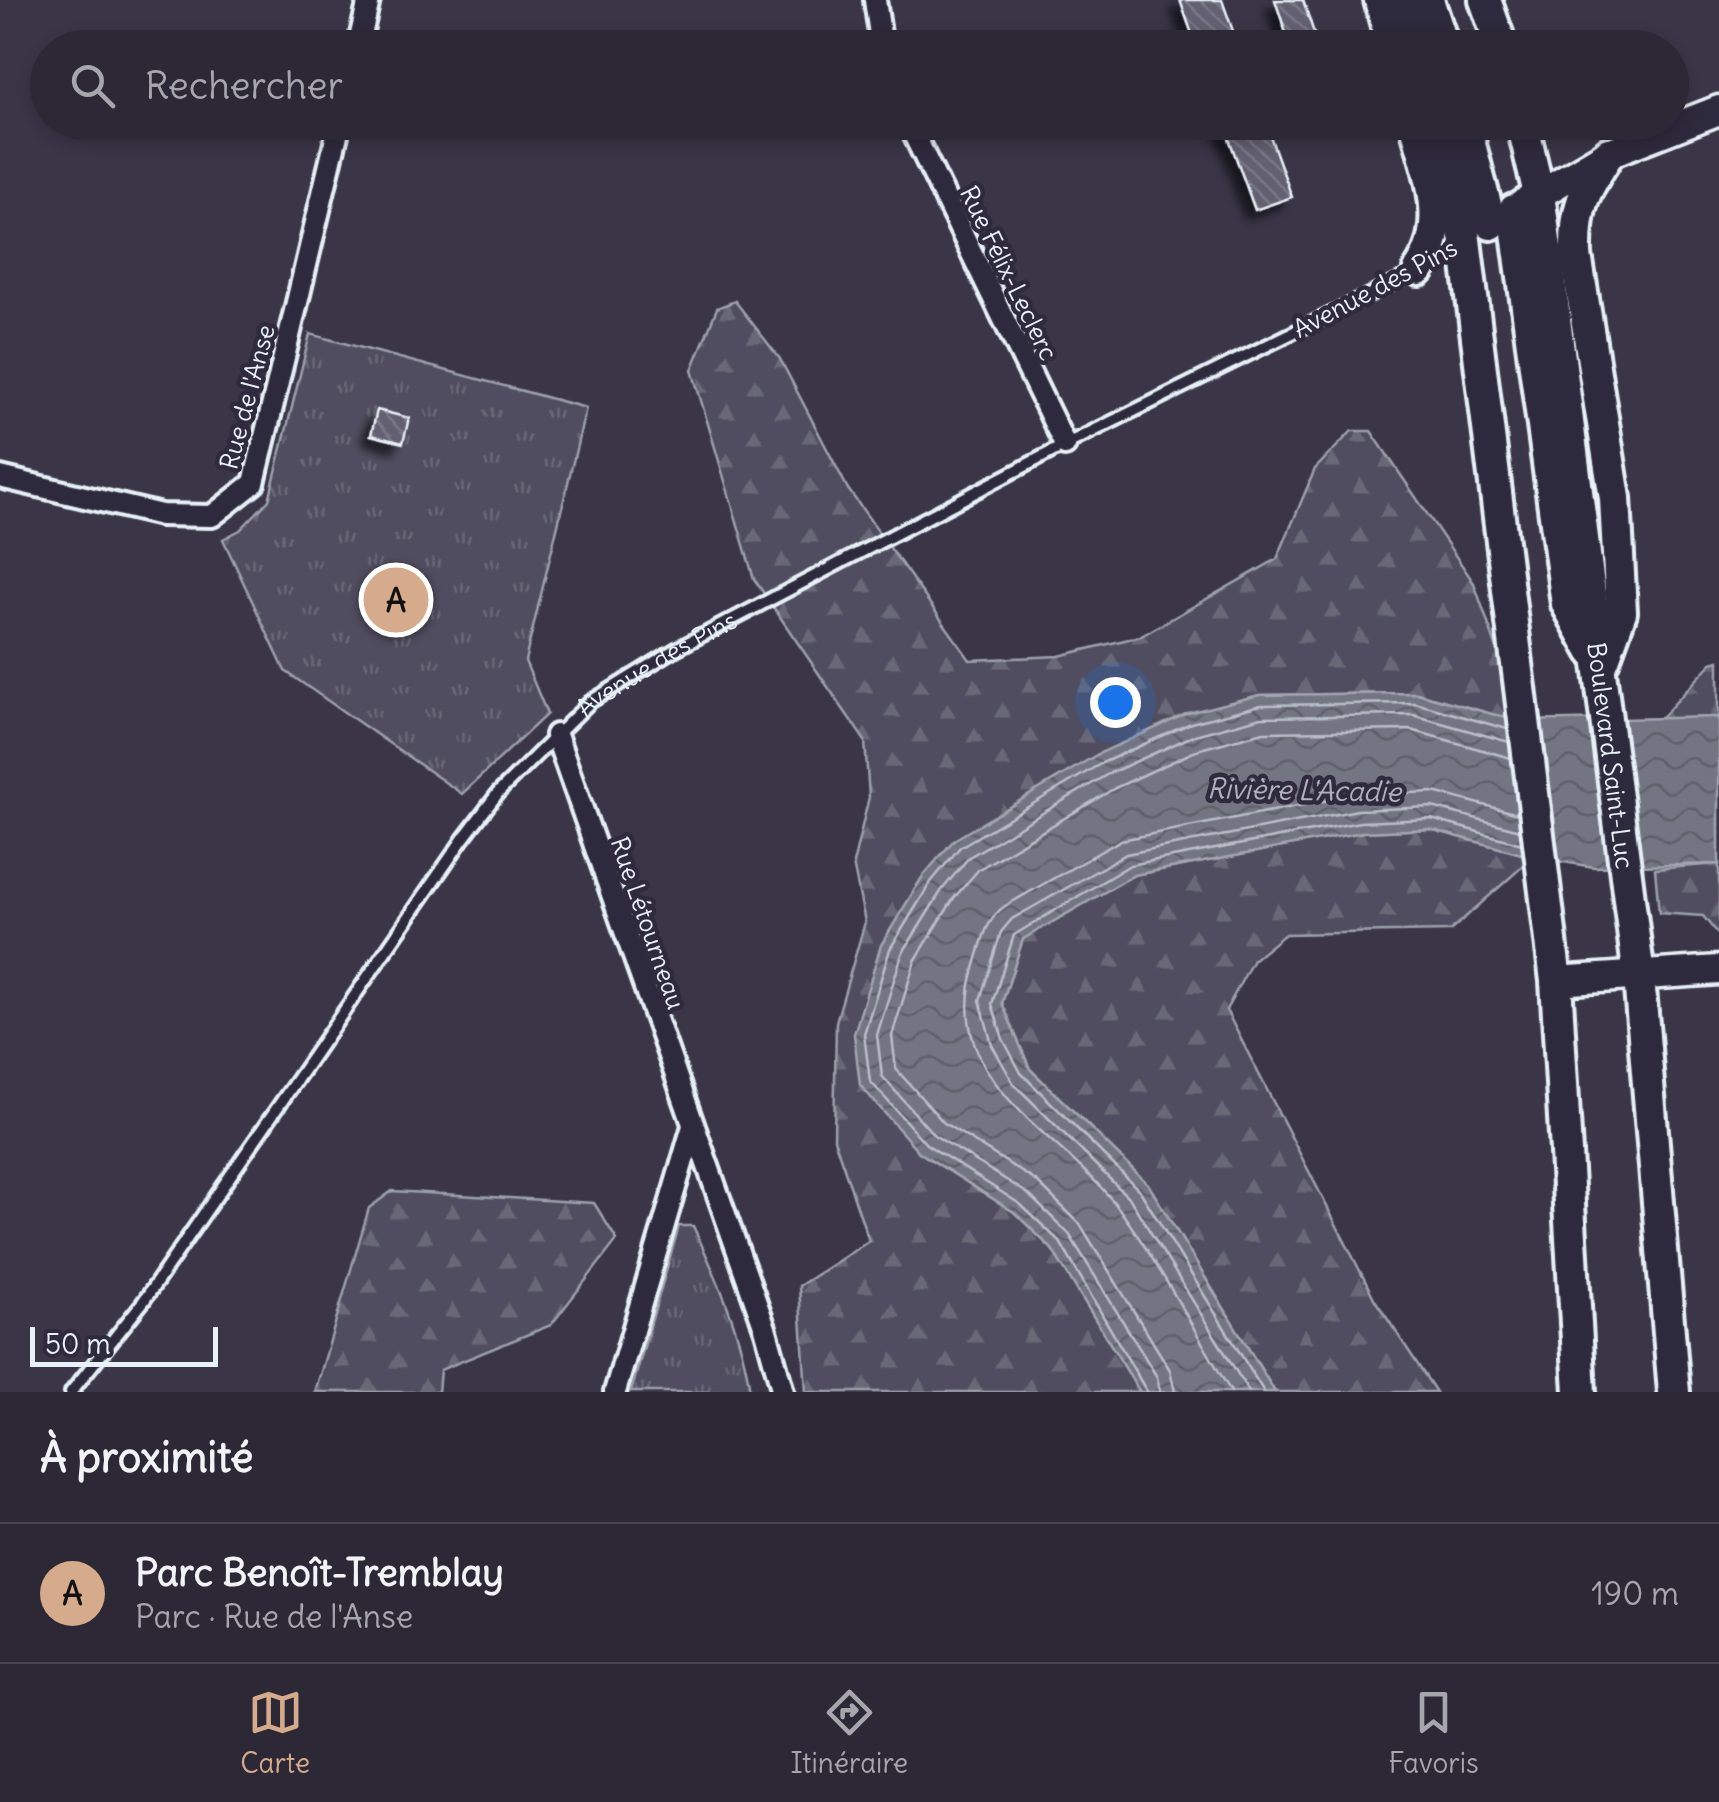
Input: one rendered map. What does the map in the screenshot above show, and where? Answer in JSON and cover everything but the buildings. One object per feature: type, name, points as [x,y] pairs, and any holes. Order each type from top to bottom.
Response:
[{"type":"main road","points":[[1380,0],[1389,30]]},
{"type":"main road","points":[[1403,0],[1412,30]]},
{"type":"main road","points":[[1428,0],[1438,30]]},
{"type":"main road","points":[[1486,0],[1496,30]]},
{"type":"main road","points":[[1419,270],[1434,249],[1438,229],[1420,140]]},
{"type":"main road","points":[[1442,140],[1465,240],[1556,981],[1580,1392]]},
{"type":"main road","points":[[1475,140],[1515,209]]},
{"type":"main road","points":[[1521,140],[1515,209],[1567,604],[1602,666]]},
{"type":"main road","points":[[1602,666],[1621,612],[1614,498],[1576,256],[1575,220],[1581,197],[1609,153]]},
{"type":"main road","name":"Boulevard Saint-Luc","points":[[1602,666],[1639,977],[1674,1392]]},
{"type":"street","points":[[362,30],[370,0]]},
{"type":"street","points":[[874,0],[879,30]]},
{"type":"street","name":"Avenue des Pins","points":[[1689,122],[1719,110]]},
{"type":"street","name":"Rue de l'Anse","points":[[0,476],[161,515],[212,516],[254,483],[336,140]]},
{"type":"street","name":"Rue Félix-Leclerc","points":[[917,140],[1065,445]]},
{"type":"street","name":"Avenue des Pins","points":[[1465,240],[1609,153],[1642,140]]},
{"type":"street","name":"Rue Létourneau","points":[[556,735],[766,1330],[783,1392]]},
{"type":"street","points":[[1556,981],[1719,970]]},
{"type":"street","points":[[615,1392],[693,1126]]},
{"type":"lane","name":"Avenue des Pins","points":[[72,1392],[143,1302],[463,839],[498,794],[590,702],[676,649],[1065,445],[1419,270],[1465,240]]},
{"type":"green space","points":[[735,301],[780,359],[848,489],[970,660],[1059,656],[1141,636],[1277,559],[1315,469],[1352,431],[1371,431],[1474,583],[1511,689],[1517,721],[1417,693],[1259,695],[1098,754],[919,1152],[1014,1212],[1052,1249],[1140,1392],[806,1392],[799,1286],[869,1241],[834,1139],[836,1022],[865,922],[853,864],[869,797],[865,741],[754,579],[692,370],[717,308]]},
{"type":"green space","points":[[310,334],[586,408],[525,661],[547,714],[462,794],[285,671],[223,539],[240,530],[269,500]]},
{"type":"green space","points":[[1719,661],[1719,717],[1660,719],[1712,663]]},
{"type":"green space","points":[[1430,829],[1533,857],[1450,931],[1285,934],[1253,960],[1226,1010],[1375,1300],[1436,1392],[1275,1392],[1148,1184],[1030,1069],[1002,1003],[1023,939],[1134,875],[1362,832]]},
{"type":"green space","points":[[1719,864],[1719,936],[1703,916],[1659,913],[1655,869]]},
{"type":"green space","points":[[392,1191],[594,1203],[617,1240],[551,1325],[440,1370],[438,1392],[315,1392],[369,1208]]},
{"type":"green space","points":[[679,1226],[693,1226],[711,1266],[735,1329],[750,1392],[631,1392]]},
{"type":"water","name":"Rivière L'Acadie","points":[[1417,693],[1517,721],[1719,717],[1719,864],[1594,867],[1533,857],[1430,829],[1362,832],[1134,875],[1023,939],[1002,1003],[1030,1069],[1148,1184],[1275,1392],[1140,1392],[1052,1249],[1014,1212],[919,1152],[860,1085],[854,1034],[881,945],[923,876],[954,840],[1098,754],[1188,713],[1259,695]]},
{"type":"place","name":"Parc Benoît-Tremblay","points":[[396,600]]}]
